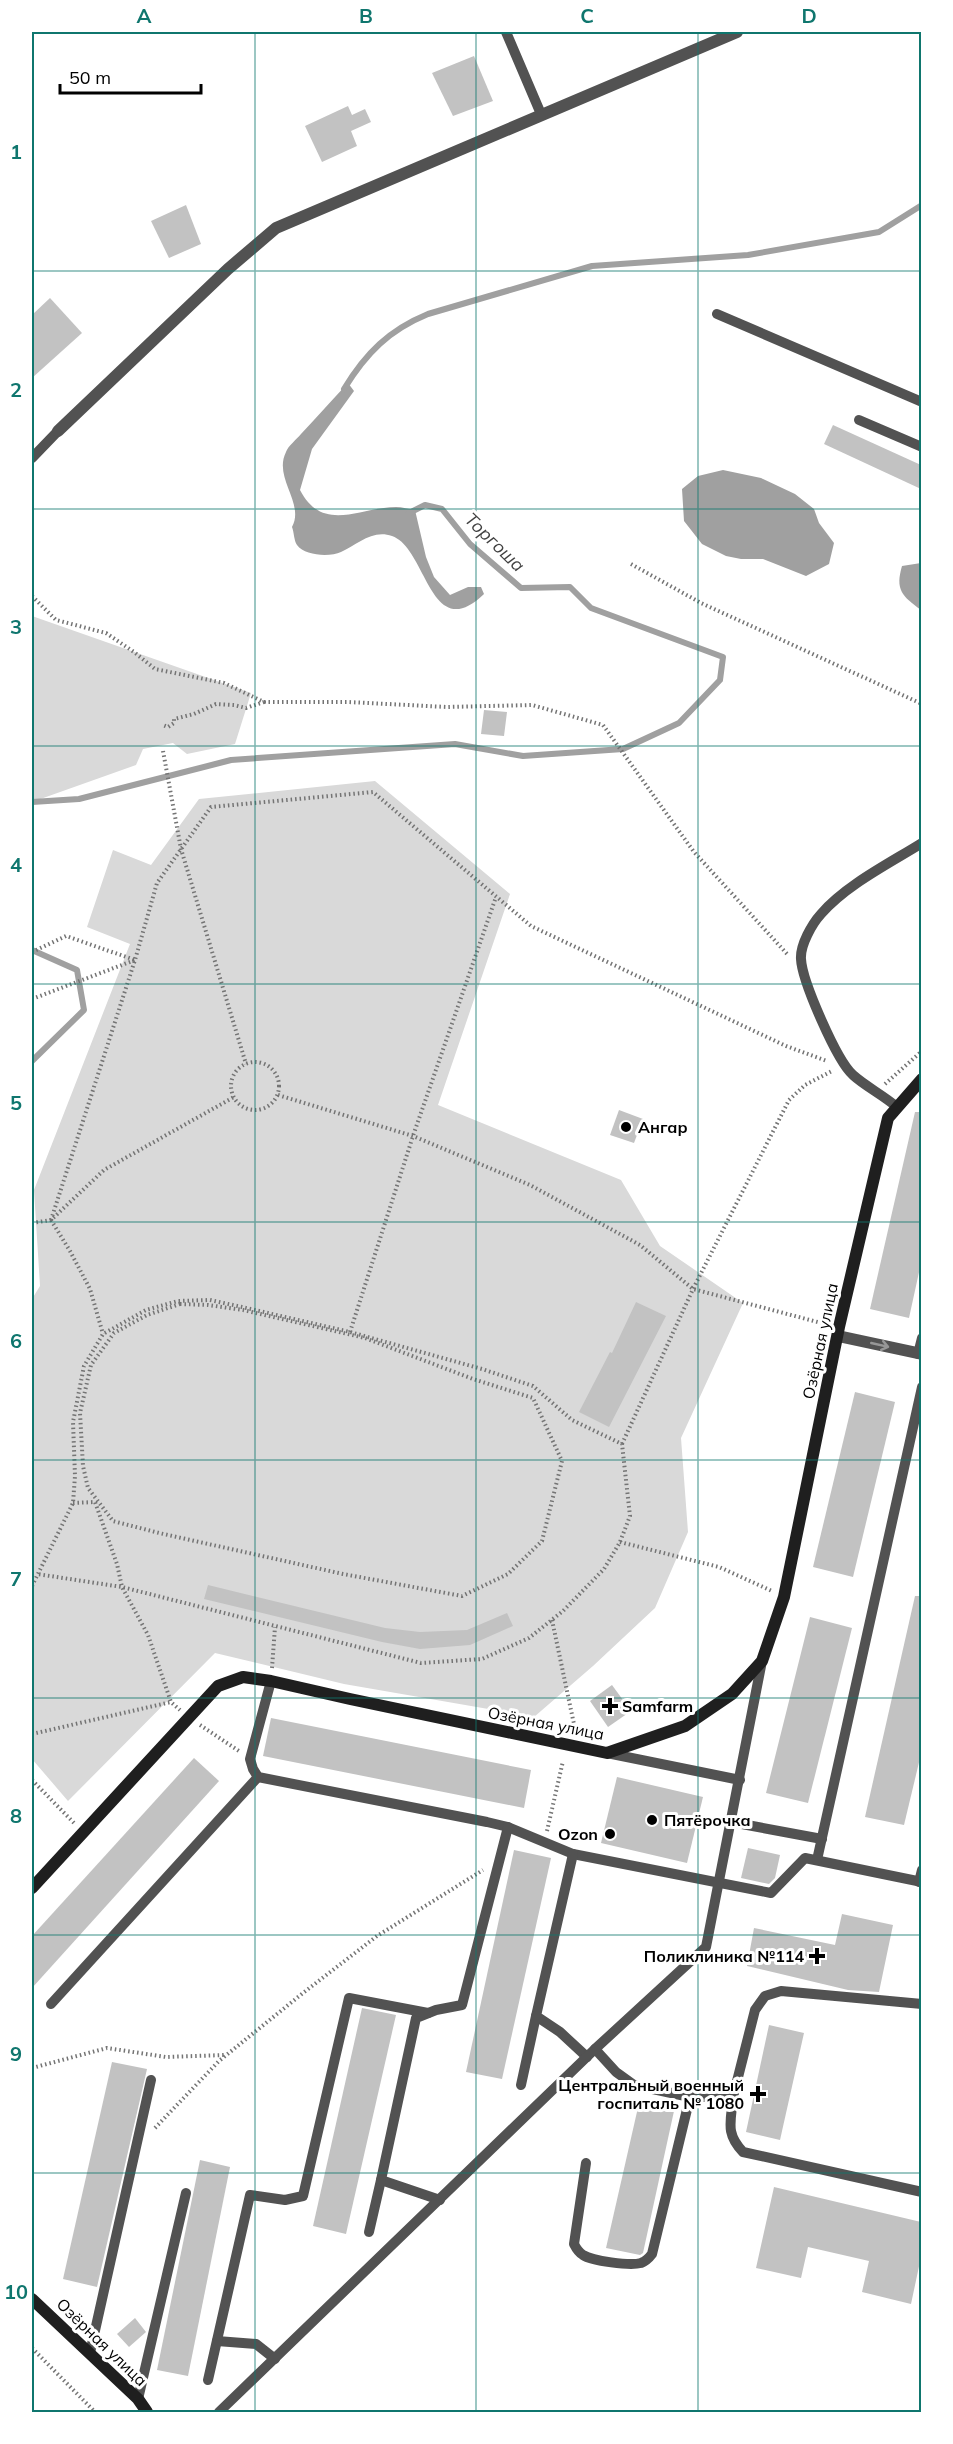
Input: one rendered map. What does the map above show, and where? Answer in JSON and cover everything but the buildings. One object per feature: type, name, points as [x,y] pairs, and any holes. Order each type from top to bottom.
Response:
[{"type":"street","points":[[58,431],[228,269],[276,228],[737,32]]},
{"type":"street","name":"Озёрная улица","points":[[32,1888],[218,1686],[243,1677],[271,1681],[350,1700],[607,1753],[685,1726],[732,1694],[762,1661],[784,1597],[838,1336],[888,1118],[921,1079]]},
{"type":"street","points":[[838,1336],[920,1354]]},
{"type":"street","name":"Озёрная улица","points":[[32,2299],[90,2353],[143,2408]]},
{"type":"lane","points":[[506,32],[541,114]]},
{"type":"lane","points":[[717,315],[921,402]]},
{"type":"lane","points":[[859,420],[921,447]]},
{"type":"lane","points":[[32,458],[58,431]]},
{"type":"lane","points":[[897,1107],[853,1075],[843,1064],[811,998],[800,957],[806,938],[820,914],[842,894],[921,843]]},
{"type":"lane","points":[[920,1354],[921,1338]]},
{"type":"lane","points":[[817,1860],[921,1387]]},
{"type":"lane","points":[[219,2412],[591,2053],[706,1947],[762,1661]]},
{"type":"lane","points":[[271,1681],[250,1759],[258,1777],[508,1827],[573,1854],[771,1893],[805,1858],[920,1882],[921,1870]]},
{"type":"lane","points":[[607,1753],[740,1780]]},
{"type":"lane","points":[[51,2004],[258,1777]]},
{"type":"lane","points":[[732,1822],[822,1839]]},
{"type":"lane","points":[[369,2232],[416,2018],[462,2005],[508,1827]]},
{"type":"lane","points":[[521,2085],[573,1854]]},
{"type":"lane","points":[[921,2004],[781,1991],[765,1996],[756,2010],[733,2097],[729,2132],[743,2152],[921,2192]]},
{"type":"lane","points":[[208,2380],[250,2195],[285,2200],[303,2196],[350,1998],[428,2013]]},
{"type":"lane","points":[[536,2016],[634,2085],[690,2097],[733,2097]]},
{"type":"lane","points":[[90,2353],[151,2080]]},
{"type":"lane","points":[[586,2163],[573,2244],[576,2249],[593,2260],[638,2264],[646,2261],[652,2254],[690,2097]]},
{"type":"lane","points":[[381,2180],[440,2200]]},
{"type":"lane","points":[[143,2408],[186,2193]]},
{"type":"lane","points":[[217,2342],[256,2344],[275,2359]]},
{"type":"path","points":[[631,564],[700,603],[921,704]]},
{"type":"path","points":[[32,596],[56,620],[106,633],[155,669],[224,683],[264,702]]},
{"type":"path","points":[[163,725],[172,726],[174,719],[194,714],[216,704],[246,708],[264,702],[348,702],[447,707],[532,705],[603,725],[694,852],[803,972]]},
{"type":"path","points":[[163,751],[181,849],[246,1064]]},
{"type":"path","points":[[103,1334],[90,1289],[51,1220],[135,960],[157,883],[211,807],[373,792],[531,926],[786,1046],[819,1059]]},
{"type":"path","points":[[350,1332],[412,1136],[496,897]]},
{"type":"path","points":[[32,952],[66,936],[135,960]]},
{"type":"path","points":[[32,999],[135,960]]},
{"type":"path","points":[[878,1091],[921,1051]]},
{"type":"path","points":[[262,1063],[275,1072],[280,1087],[278,1095],[268,1107],[261,1110],[245,1108],[234,1097],[231,1082],[239,1068],[246,1064],[262,1063]]},
{"type":"path","points":[[37,1574],[122,1587],[421,1663],[483,1659],[529,1638],[552,1620],[603,1569],[620,1542],[630,1516],[622,1444],[693,1289],[789,1100],[805,1085],[843,1064]]},
{"type":"path","points":[[278,1095],[412,1136],[530,1185],[640,1245],[693,1289],[826,1324]]},
{"type":"path","points":[[32,1223],[51,1220],[104,1170],[234,1097]]},
{"type":"path","points":[[32,1586],[73,1503],[75,1476],[73,1422],[84,1366],[103,1334],[146,1310],[178,1301],[210,1300],[350,1332],[482,1369],[532,1386],[572,1420],[622,1444]]},
{"type":"path","points":[[180,1304],[243,1310],[365,1338],[473,1379],[533,1398],[562,1461],[542,1541],[507,1574],[462,1596],[332,1572],[113,1521],[88,1488],[82,1466],[80,1413],[91,1365],[114,1333],[147,1315],[180,1304]]},
{"type":"path","points":[[73,1503],[95,1503],[117,1564],[122,1587],[148,1635],[171,1702],[188,1717],[250,1759]]},
{"type":"path","points":[[620,1542],[719,1567],[784,1597]]},
{"type":"path","points":[[552,1620],[574,1729]]},
{"type":"path","points":[[271,1681],[275,1627]]},
{"type":"path","points":[[32,1734],[171,1702]]},
{"type":"path","points":[[544,1842],[563,1761]]},
{"type":"path","points":[[32,1780],[83,1832]]},
{"type":"path","points":[[137,2146],[226,2055],[376,1936],[501,1859]]},
{"type":"path","points":[[32,2068],[106,2048],[166,2057],[226,2055]]},
{"type":"path","points":[[32,2348],[95,2412]]},
{"type":"shaded area","points":[[348,383],[354,391],[312,449],[300,490],[309,503],[331,515],[396,507],[415,510],[426,557],[434,577],[450,595],[468,587],[481,587],[484,594],[466,607],[452,609],[440,602],[414,557],[404,544],[392,536],[385,534],[371,536],[331,555],[306,551],[296,543],[292,527],[295,509],[283,471],[286,452]]},
{"type":"shaded area","points":[[723,470],[761,478],[795,494],[814,509],[819,523],[834,543],[829,564],[806,576],[763,559],[726,556],[702,544],[684,521],[682,489],[698,476]]},
{"type":"shaded area","points":[[922,563],[921,610],[905,596],[899,581],[902,566]]},
{"type":"shaded area","points":[[32,616],[251,693],[235,744],[187,754],[173,743],[143,749],[136,765],[32,802]]},
{"type":"shaded area","points":[[375,781],[510,894],[438,1105],[621,1180],[660,1246],[743,1303],[681,1438],[688,1532],[655,1608],[534,1717],[344,1684],[215,1653],[68,1801],[32,1759],[32,1299],[40,1286],[34,1190],[130,944],[87,927],[113,850],[151,865],[199,799]]},
{"type":"waterway","name":"Торгоша","points":[[344,389],[361,364],[390,335],[428,314],[592,266],[748,255],[879,232],[922,205]]},
{"type":"waterway","name":"Торгоша","points":[[32,802],[79,799],[231,760],[455,744],[523,756],[623,749],[679,723],[720,680],[723,657],[591,608],[570,587],[521,588],[470,544],[442,509],[425,505],[409,513]]},
{"type":"waterway","name":"Торгоша","points":[[32,950],[77,970],[84,1010],[32,1061]]},
{"type":"place","name":"Ангар","points":[[626,1127]]},
{"type":"place","name":"Samfarm","points":[[610,1706]]},
{"type":"place","name":"Пятёрочка","points":[[652,1820]]},
{"type":"place","name":"Ozon","points":[[610,1834]]},
{"type":"place","name":"Поликлиника №114","points":[[817,1956]]},
{"type":"place","name":"Центральный военный госпиталь № 1080","points":[[758,2094]]}]
